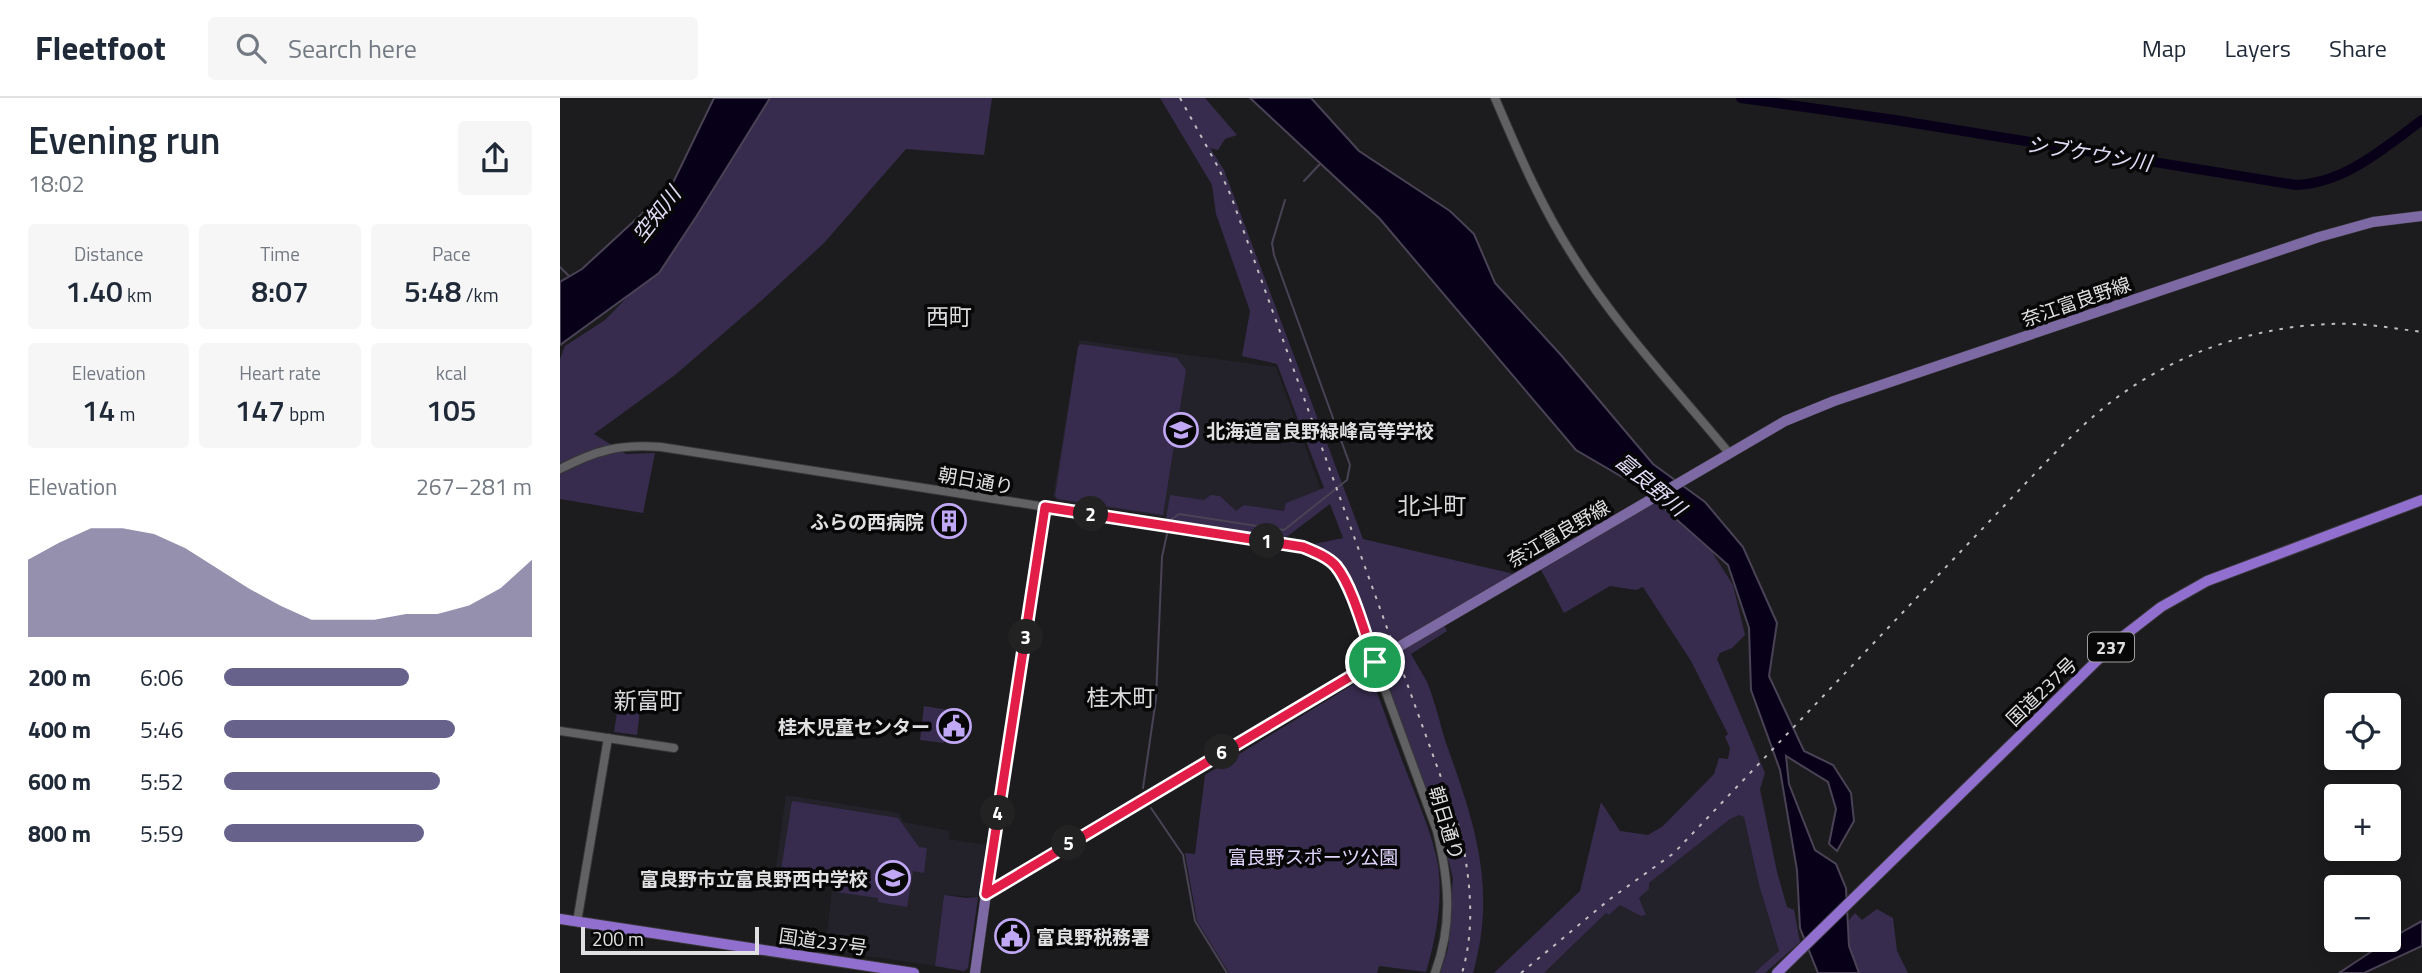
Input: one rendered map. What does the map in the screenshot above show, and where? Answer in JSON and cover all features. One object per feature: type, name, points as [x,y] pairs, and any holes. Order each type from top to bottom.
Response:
[{"type":"highway","name":"国道237号","points":[[1777,973],[2098,660],[2130,630],[2161,607],[2207,581],[2422,500]]},
{"type":"highway","name":"国道237号","points":[[560,919],[914,973]]},
{"type":"main road","name":"奈江富良野線","points":[[986,894],[1603,527],[1797,415],[2319,237],[2373,222],[2422,216]]},
{"type":"main road","points":[[975,973],[986,894]]},
{"type":"street","points":[[1495,98],[1542,204],[1589,282],[1619,322],[1729,453]]},
{"type":"street","name":"朝日通り","points":[[560,469],[592,453],[609,448],[632,445],[662,447],[1303,547],[1317,552],[1335,565],[1345,581],[1437,831],[1446,867],[1448,916],[1434,973]]},
{"type":"street","points":[[986,894],[1045,507]]},
{"type":"street","points":[[560,731],[674,748]]},
{"type":"street","points":[[577,922],[608,738]]},
{"type":"shaded area","name":"北海道富良野緑峰高等学校","points":[[1079,340],[1276,367],[1322,493],[1288,523],[1179,505],[1164,517],[1057,501],[1053,496]]},
{"type":"shaded area","name":"富良野市立富良野西中学校","points":[[786,795],[899,813],[904,822],[950,831],[949,839],[986,845],[978,897],[944,895],[935,966],[825,950],[833,883],[775,873]]},
{"type":"shaded area","points":[[1739,815],[1744,817],[1759,885],[1779,952],[1754,973],[1544,973],[1606,913],[1609,915],[1620,904],[1641,916],[1645,915],[1639,898],[1649,889],[1649,883],[1730,818]]},
{"type":"green space","points":[[766,98],[992,98],[984,155],[906,149],[824,243],[762,300],[675,375],[594,434],[626,454],[655,453],[643,513],[560,499],[560,359],[565,346],[605,320],[649,275]]},
{"type":"green space","points":[[1160,98],[1205,98],[1237,135],[1225,139],[1218,150],[1210,148],[1224,170],[1363,539],[1514,574],[1375,656],[1348,582],[1338,563],[1314,544],[1343,538],[1330,504],[1285,538],[1166,519],[1170,495],[1204,500],[1211,495],[1220,496],[1236,511],[1244,505],[1284,511],[1286,503],[1324,488],[1277,364],[1242,356],[1250,311],[1216,214],[1212,185]]},
{"type":"green space","points":[[1081,344],[1177,358],[1186,370],[1163,515],[1058,499],[1055,496],[1078,347]]},
{"type":"green space","points":[[1661,498],[1705,541],[1733,585],[1745,635],[1732,648],[1720,653],[1717,659],[1765,773],[1760,789],[1777,872],[1787,907],[1794,910],[1800,942],[1765,973],[1754,973],[1779,951],[1759,885],[1744,817],[1739,815],[1730,819],[1649,883],[1649,889],[1639,898],[1646,915],[1641,916],[1620,905],[1609,915],[1606,913],[1544,973],[1494,973],[1580,891],[1601,802],[1620,831],[1648,835],[1663,826],[1714,774],[1719,758],[1728,759],[1730,748],[1725,737],[1728,734],[1691,661],[1643,587],[1636,590],[1610,586],[1564,613],[1540,568]]},
{"type":"green space","points":[[1444,625],[1447,631],[1411,654],[1427,682],[1474,829],[1483,884],[1483,913],[1473,973],[1440,973],[1448,949],[1453,878],[1441,831],[1379,664]]},
{"type":"green space","name":"富良野スポーツ公園","points":[[1367,676],[1371,677],[1424,816],[1438,865],[1438,919],[1426,972],[1379,966],[1377,973],[1229,973],[1197,921],[1185,853],[1195,854],[1205,775]]},
{"type":"green space","points":[[618,706],[640,710],[637,735],[614,732]]},
{"type":"green space","points":[[924,706],[948,710],[944,743],[920,740]]},
{"type":"green space","points":[[792,801],[898,818],[919,847],[927,848],[924,873],[913,871],[907,907],[878,902],[878,898],[836,892],[838,881],[781,870]]},
{"type":"green space","points":[[944,895],[978,897],[968,968],[964,971],[935,966]]},
{"type":"green space","points":[[1877,909],[1893,918],[1897,951],[1908,973],[1855,973],[1848,950],[1847,926],[1855,913],[1862,920]]},
{"type":"water","name":"空知川","points":[[714,98],[770,98],[659,273],[560,345],[560,282],[582,269],[671,187]]},
{"type":"water","name":"富良野川","points":[[1250,98],[1311,98],[1359,151],[1450,211],[1474,234],[1495,283],[1561,355],[1653,464],[1705,502],[1743,547],[1777,623],[1769,676],[1804,751],[1833,765],[1851,793],[1854,821],[1837,851],[1829,844],[1836,809],[1828,782],[1786,756],[1789,784],[1815,850],[1836,864],[1846,888],[1849,946],[1859,973],[1818,973],[1800,928],[1797,870],[1780,770],[1751,690],[1749,628],[1728,565],[1641,488],[1576,450],[1380,219]]},
{"type":"water","points":[[2422,921],[2422,946],[2364,973],[2339,973],[2371,952],[2401,952],[2401,933]]},
{"type":"waterway","name":"シブケウシ川","points":[[1741,98],[1895,120],[2296,185],[2314,183],[2347,171],[2422,120]]},
{"type":"waterway","points":[[1304,181],[1320,164]]},
{"type":"waterway","points":[[1172,519],[1179,514],[1284,530],[1347,480],[1350,465],[1274,255],[1272,243],[1285,200]]},
{"type":"waterway","points":[[560,267],[569,276]]},
{"type":"waterway","points":[[1143,788],[1156,699],[1162,557],[1167,534]]},
{"type":"waterway","points":[[1151,808],[1183,855],[1195,921],[1227,973]]},
{"type":"railway","points":[[1180,98],[1231,196],[1460,830],[1470,902],[1469,937],[1462,973]]},
{"type":"railway","points":[[1521,973],[1610,899],[1674,853],[2043,465],[2086,423],[2128,390],[2157,372],[2220,344],[2286,328],[2353,324],[2422,332]]},
{"type":"place","name":"北海道富良野緑峰高等学校","points":[[1181,430]]},
{"type":"place","name":"ふらの西病院","points":[[949,521]]},
{"type":"place","name":"桂木児童センター","points":[[954,726]]},
{"type":"place","name":"富良野市立富良野西中学校","points":[[893,878]]},
{"type":"place","name":"富良野税務署","points":[[1012,936]]},
{"type":"district","name":"西町","points":[[949,316]]},
{"type":"district","name":"北斗町","points":[[1432,505]]},
{"type":"district","name":"桂木町","points":[[1121,697]]},
{"type":"district","name":"新富町","points":[[648,700]]},
{"type":"route","points":[[1045,507],[1303,547],[1317,552],[1335,565],[1345,581],[1375,662],[986,894],[1045,507]]}]
